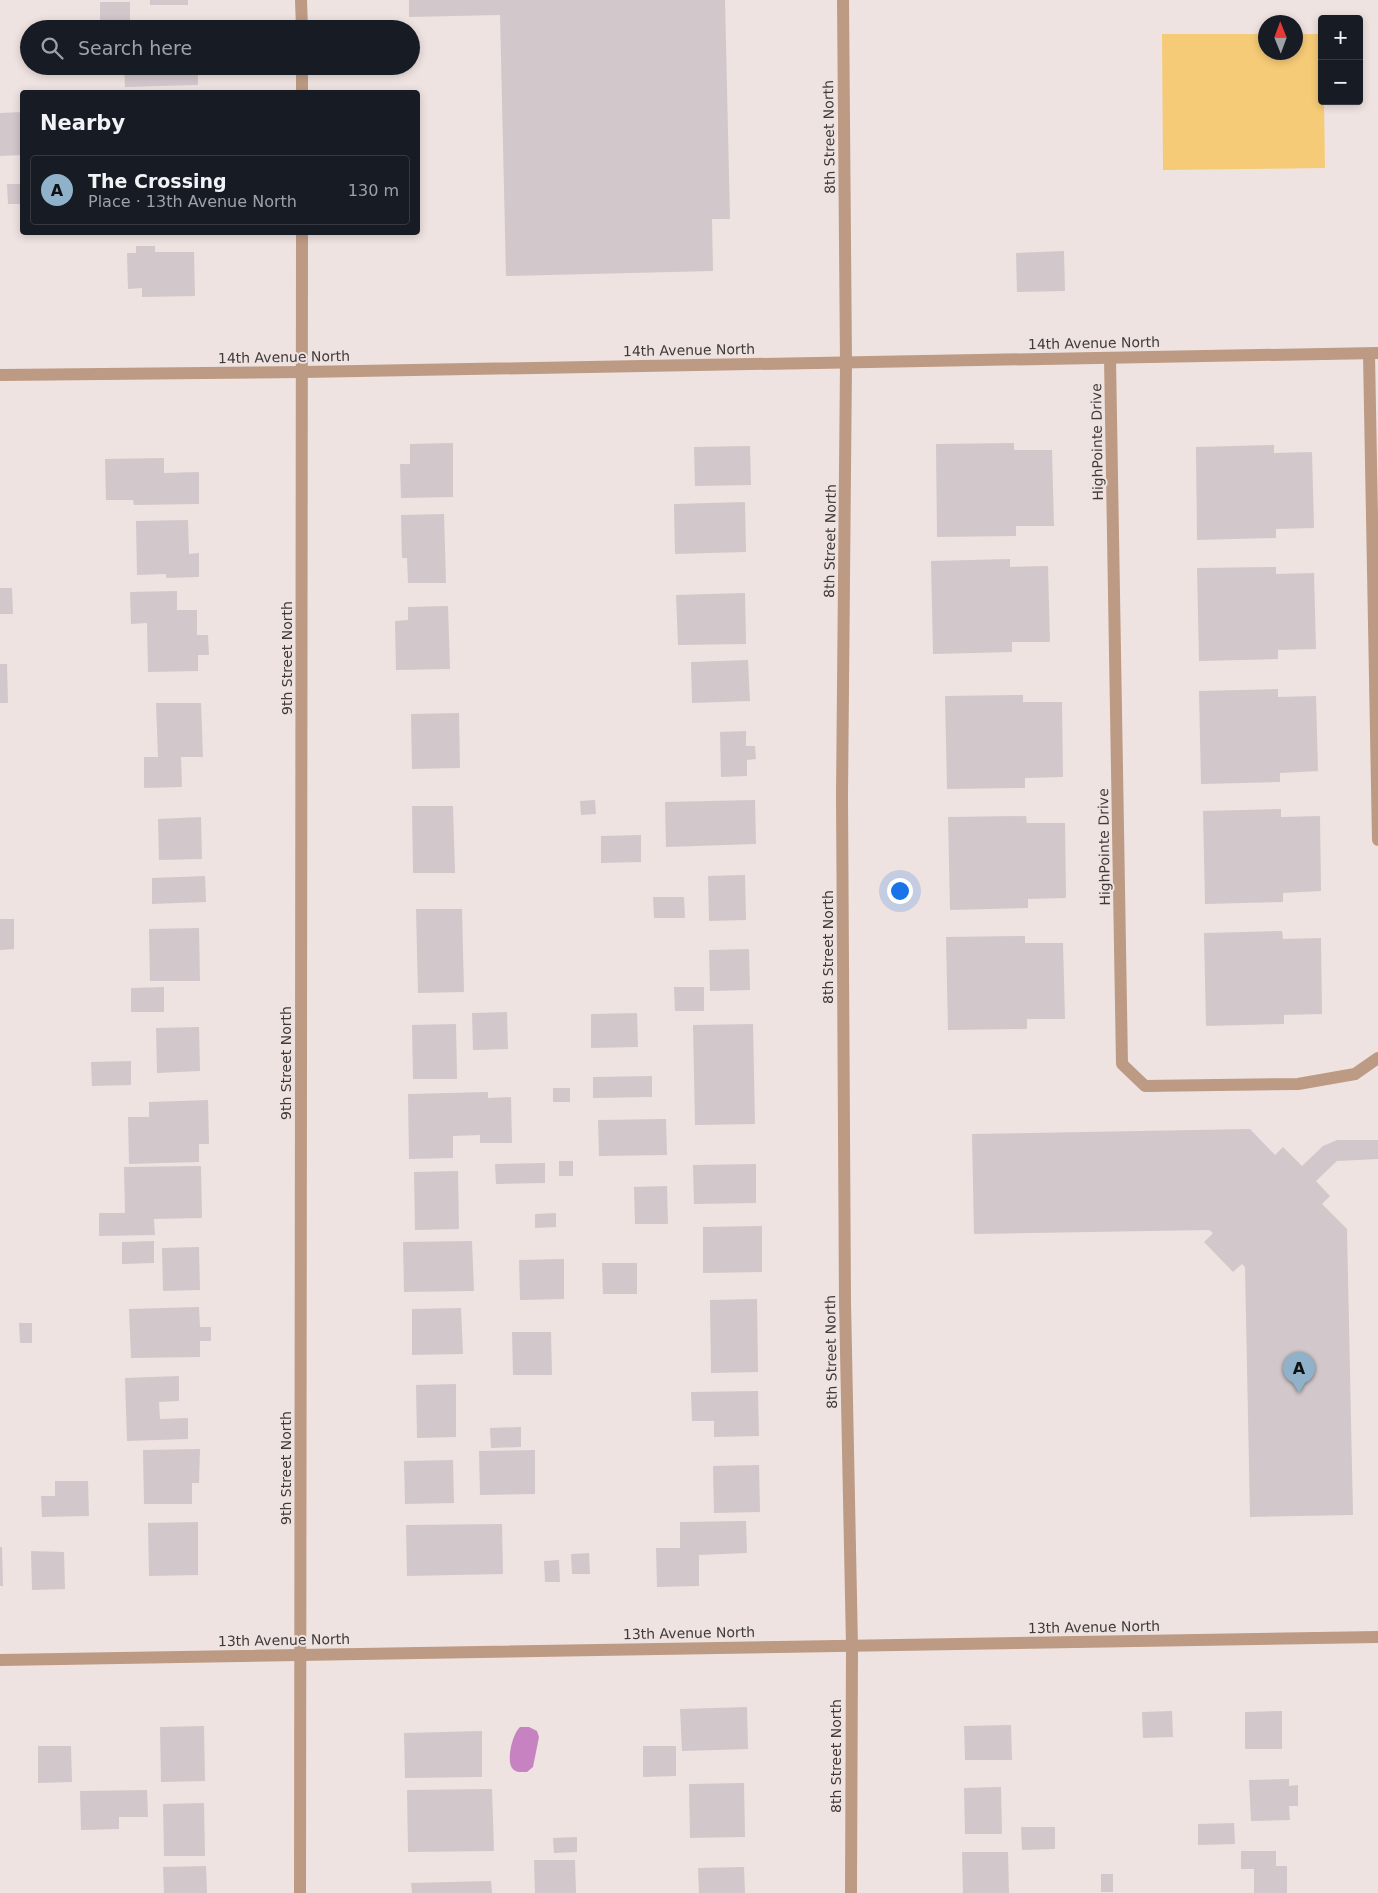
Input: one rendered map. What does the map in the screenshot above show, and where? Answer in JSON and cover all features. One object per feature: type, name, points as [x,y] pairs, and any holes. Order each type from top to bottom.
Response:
[{"type":"street","points":[[302,0],[302,20]]},
{"type":"street","name":"8th Street North","points":[[843,0],[846,363],[842,805],[845,1292],[852,1646],[851,1893]]},
{"type":"street","points":[[302,75],[302,90]]},
{"type":"street","name":"9th Street North","points":[[300,1893],[302,235]]},
{"type":"street","points":[[1373,354],[1378,840]]},
{"type":"street","name":"14th Avenue North","points":[[0,375],[303,372],[1373,354]]},
{"type":"street","name":"HighPointe Drive","points":[[1110,358],[1122,1064],[1145,1086],[1298,1084],[1356,1074],[1378,1058]]},
{"type":"street","name":"13th Avenue North","points":[[0,1660],[1378,1637]]},
{"type":"shaded area","points":[[1162,34],[1258,34],[1258,60],[1303,60],[1303,34],[1318,34],[1318,105],[1324,105],[1325,168],[1163,170]]},
{"type":"shaded area","points":[[520,1727],[529,1727],[537,1731],[539,1737],[533,1767],[527,1772],[515,1771],[510,1764],[511,1746]]},
{"type":"building","points":[[150,0],[188,0],[188,5],[150,5]]},
{"type":"building","points":[[409,0],[725,0],[730,219],[712,219],[713,271],[506,276],[500,15],[409,17]]},
{"type":"building","points":[[100,2],[130,2],[130,20],[100,20]]},
{"type":"building","points":[[124,75],[198,75],[198,85],[125,87]]},
{"type":"building","points":[[20,112],[20,155],[0,156],[0,113]]},
{"type":"building","points":[[7,184],[20,184],[20,204],[8,204]]},
{"type":"building","points":[[136,246],[155,246],[155,252],[194,252],[195,296],[142,297],[142,288],[128,289],[127,253],[136,253]]},
{"type":"building","points":[[1064,251],[1065,291],[1017,292],[1016,253]]},
{"type":"building","points":[[453,443],[453,497],[401,498],[400,464],[410,464],[410,444]]},
{"type":"building","points":[[1014,443],[1014,450],[1052,450],[1054,526],[1016,526],[1016,536],[937,537],[936,444]]},
{"type":"building","points":[[1274,445],[1274,453],[1312,452],[1314,528],[1276,529],[1276,538],[1197,540],[1196,447]]},
{"type":"building","points":[[750,446],[751,485],[695,486],[694,447]]},
{"type":"building","points":[[164,458],[164,473],[199,472],[199,504],[134,505],[133,500],[106,500],[105,459]]},
{"type":"building","points":[[745,502],[746,552],[675,554],[674,504]]},
{"type":"building","points":[[444,514],[446,583],[408,583],[407,558],[402,558],[401,515]]},
{"type":"building","points":[[188,520],[189,554],[199,553],[199,577],[166,578],[166,574],[137,575],[136,521]]},
{"type":"building","points":[[1010,559],[1010,567],[1048,566],[1050,642],[1012,642],[1012,652],[933,654],[931,561]]},
{"type":"building","points":[[1276,567],[1276,574],[1314,573],[1316,649],[1278,650],[1278,659],[1199,661],[1197,568]]},
{"type":"building","points":[[0,588],[12,588],[13,614],[0,614]]},
{"type":"building","points":[[177,591],[177,610],[197,610],[197,635],[208,635],[209,655],[198,655],[198,671],[148,672],[147,623],[131,624],[130,592]]},
{"type":"building","points":[[745,593],[746,644],[678,645],[676,595]]},
{"type":"building","points":[[448,606],[450,669],[396,670],[395,621],[408,620],[408,607]]},
{"type":"building","points":[[748,660],[750,701],[692,703],[691,662]]},
{"type":"building","points":[[0,664],[7,664],[8,703],[0,703]]},
{"type":"building","points":[[1278,689],[1278,697],[1316,696],[1318,771],[1280,773],[1280,782],[1201,784],[1199,691]]},
{"type":"building","points":[[1023,695],[1023,702],[1062,702],[1063,777],[1025,778],[1025,788],[947,789],[945,696]]},
{"type":"building","points":[[156,703],[201,703],[203,757],[181,757],[182,787],[144,788],[144,757],[158,757]]},
{"type":"building","points":[[459,713],[460,768],[412,769],[411,714]]},
{"type":"building","points":[[746,731],[746,746],[755,746],[756,759],[747,760],[747,776],[721,777],[720,732]]},
{"type":"building","points":[[595,800],[596,814],[581,815],[580,801]]},
{"type":"building","points":[[755,800],[756,844],[666,847],[665,802]]},
{"type":"building","points":[[412,806],[453,806],[455,873],[413,873]]},
{"type":"building","points":[[1281,809],[1281,817],[1320,816],[1321,891],[1283,893],[1283,902],[1205,904],[1203,811]]},
{"type":"building","points":[[1026,816],[1027,823],[1065,823],[1066,898],[1028,899],[1028,908],[950,910],[948,817]]},
{"type":"building","points":[[201,817],[202,859],[159,860],[158,819]]},
{"type":"building","points":[[641,835],[641,862],[601,863],[601,836]]},
{"type":"building","points":[[745,875],[746,920],[709,921],[708,876]]},
{"type":"building","points":[[205,876],[206,902],[152,904],[152,878]]},
{"type":"building","points":[[653,897],[684,897],[685,918],[654,918]]},
{"type":"building","points":[[416,909],[462,909],[464,992],[418,993]]},
{"type":"building","points":[[0,919],[14,919],[14,949],[0,950]]},
{"type":"building","points":[[199,928],[200,981],[150,981],[149,929]]},
{"type":"building","points":[[1282,931],[1283,939],[1321,938],[1322,1014],[1284,1015],[1284,1024],[1206,1026],[1204,933]]},
{"type":"building","points":[[1025,936],[1025,943],[1063,943],[1065,1019],[1027,1019],[1027,1029],[948,1030],[946,937]]},
{"type":"building","points":[[749,949],[750,990],[710,991],[709,950]]},
{"type":"building","points":[[164,987],[164,1012],[131,1012],[131,988]]},
{"type":"building","points":[[674,987],[704,987],[704,1011],[675,1011]]},
{"type":"building","points":[[507,1012],[508,1049],[473,1050],[472,1013]]},
{"type":"building","points":[[637,1013],[638,1047],[591,1048],[591,1014]]},
{"type":"building","points":[[456,1024],[457,1079],[413,1079],[412,1025]]},
{"type":"building","points":[[753,1024],[755,1124],[695,1125],[693,1025]]},
{"type":"building","points":[[199,1027],[200,1071],[157,1073],[156,1028]]},
{"type":"building","points":[[131,1061],[131,1085],[92,1086],[91,1062]]},
{"type":"building","points":[[652,1076],[652,1097],[593,1098],[593,1077]]},
{"type":"building","points":[[553,1088],[570,1088],[570,1102],[553,1102]]},
{"type":"building","points":[[488,1092],[488,1098],[511,1097],[512,1143],[480,1143],[480,1135],[453,1136],[453,1158],[409,1159],[408,1094]]},
{"type":"building","points":[[208,1100],[209,1144],[199,1144],[199,1162],[129,1164],[128,1117],[149,1117],[149,1102]]},
{"type":"building","points":[[666,1119],[667,1155],[599,1156],[598,1120]]},
{"type":"building","points":[[1250,1129],[1275,1155],[1283,1147],[1302,1166],[1323,1146],[1337,1140],[1378,1140],[1378,1159],[1337,1161],[1316,1181],[1330,1196],[1322,1204],[1347,1229],[1353,1515],[1250,1517],[1245,1267],[1242,1264],[1233,1272],[1204,1242],[1213,1233],[1209,1230],[974,1234],[972,1134]]},
{"type":"building","points":[[559,1161],[573,1161],[573,1176],[559,1176]]},
{"type":"building","points":[[545,1163],[545,1183],[496,1184],[495,1164]]},
{"type":"building","points":[[756,1164],[756,1203],[694,1204],[693,1165]]},
{"type":"building","points":[[201,1166],[202,1218],[154,1219],[155,1235],[99,1236],[99,1213],[125,1213],[124,1167]]},
{"type":"building","points":[[458,1171],[459,1229],[415,1230],[414,1172]]},
{"type":"building","points":[[667,1186],[668,1224],[635,1224],[634,1187]]},
{"type":"building","points":[[556,1213],[556,1227],[535,1228],[535,1214]]},
{"type":"building","points":[[762,1226],[762,1272],[703,1273],[703,1227]]},
{"type":"building","points":[[154,1241],[154,1263],[122,1264],[122,1242]]},
{"type":"building","points":[[472,1241],[474,1291],[404,1292],[403,1242]]},
{"type":"building","points":[[199,1247],[200,1290],[163,1291],[162,1248]]},
{"type":"building","points":[[564,1259],[564,1299],[520,1300],[519,1260]]},
{"type":"building","points":[[602,1263],[637,1263],[637,1294],[603,1294]]},
{"type":"building","points":[[757,1299],[758,1372],[711,1373],[710,1300]]},
{"type":"building","points":[[199,1307],[200,1327],[211,1327],[211,1341],[200,1341],[200,1357],[131,1358],[129,1309]]},
{"type":"building","points":[[461,1308],[463,1354],[412,1355],[412,1309]]},
{"type":"building","points":[[19,1323],[32,1323],[32,1343],[20,1343]]},
{"type":"building","points":[[512,1332],[551,1332],[552,1375],[513,1375]]},
{"type":"building","points":[[179,1376],[179,1401],[159,1402],[160,1419],[188,1418],[188,1439],[127,1441],[125,1378]]},
{"type":"building","points":[[456,1384],[456,1437],[417,1438],[416,1385]]},
{"type":"building","points":[[758,1391],[759,1436],[714,1437],[714,1421],[692,1421],[691,1392]]},
{"type":"building","points":[[521,1427],[521,1447],[491,1448],[490,1428]]},
{"type":"building","points":[[200,1449],[199,1483],[192,1483],[192,1504],[144,1504],[143,1450]]},
{"type":"building","points":[[535,1450],[535,1494],[480,1495],[479,1451]]},
{"type":"building","points":[[453,1460],[454,1503],[405,1504],[404,1461]]},
{"type":"building","points":[[759,1465],[760,1512],[714,1513],[713,1466]]},
{"type":"building","points":[[55,1481],[88,1481],[89,1516],[42,1517],[41,1496],[55,1496]]},
{"type":"building","points":[[746,1521],[747,1553],[699,1555],[699,1586],[657,1587],[656,1548],[680,1548],[680,1522]]},
{"type":"building","points":[[198,1522],[198,1575],[149,1576],[148,1523]]},
{"type":"building","points":[[502,1524],[503,1574],[407,1576],[406,1525]]},
{"type":"building","points":[[0,1547],[2,1547],[3,1586],[0,1586]]},
{"type":"building","points":[[31,1551],[64,1552],[65,1589],[32,1590]]},
{"type":"building","points":[[589,1553],[590,1574],[572,1574],[571,1554]]},
{"type":"building","points":[[559,1560],[560,1582],[545,1582],[544,1561]]},
{"type":"building","points":[[747,1707],[748,1749],[682,1751],[680,1709]]},
{"type":"building","points":[[1172,1711],[1173,1737],[1143,1738],[1142,1712]]},
{"type":"building","points":[[1282,1711],[1282,1749],[1245,1749],[1245,1712]]},
{"type":"building","points":[[1011,1725],[1012,1760],[965,1760],[964,1726]]},
{"type":"building","points":[[204,1726],[205,1781],[161,1782],[160,1727]]},
{"type":"building","points":[[482,1731],[482,1777],[405,1778],[404,1733]]},
{"type":"building","points":[[38,1746],[71,1746],[72,1782],[38,1783]]},
{"type":"building","points":[[643,1746],[676,1746],[676,1776],[643,1777]]},
{"type":"building","points":[[1289,1779],[1289,1786],[1298,1785],[1298,1806],[1289,1806],[1290,1820],[1251,1821],[1249,1780]]},
{"type":"building","points":[[744,1783],[745,1837],[690,1838],[689,1784]]},
{"type":"building","points":[[1001,1787],[1002,1834],[965,1834],[964,1788]]},
{"type":"building","points":[[492,1789],[494,1851],[408,1852],[407,1790]]},
{"type":"building","points":[[147,1790],[148,1817],[119,1817],[119,1829],[81,1830],[80,1791]]},
{"type":"building","points":[[204,1803],[205,1856],[164,1856],[163,1804]]},
{"type":"building","points":[[1234,1823],[1235,1844],[1198,1845],[1198,1824]]},
{"type":"building","points":[[1021,1827],[1055,1827],[1055,1849],[1022,1850]]},
{"type":"building","points":[[577,1837],[577,1852],[554,1853],[553,1838]]},
{"type":"building","points":[[1241,1851],[1276,1851],[1276,1866],[1287,1866],[1287,1893],[1254,1893],[1254,1869],[1241,1869]]},
{"type":"building","points":[[962,1852],[1008,1852],[1009,1893],[963,1893]]},
{"type":"building","points":[[534,1860],[575,1860],[576,1893],[535,1893]]},
{"type":"building","points":[[206,1866],[207,1893],[164,1893],[163,1867]]},
{"type":"building","points":[[744,1867],[745,1893],[699,1893],[698,1868]]},
{"type":"building","points":[[1101,1874],[1113,1874],[1113,1892],[1101,1892]]},
{"type":"building","points":[[491,1881],[492,1893],[412,1893],[411,1883]]},
{"type":"place","name":"The Crossing","points":[[1299,1393]]}]
